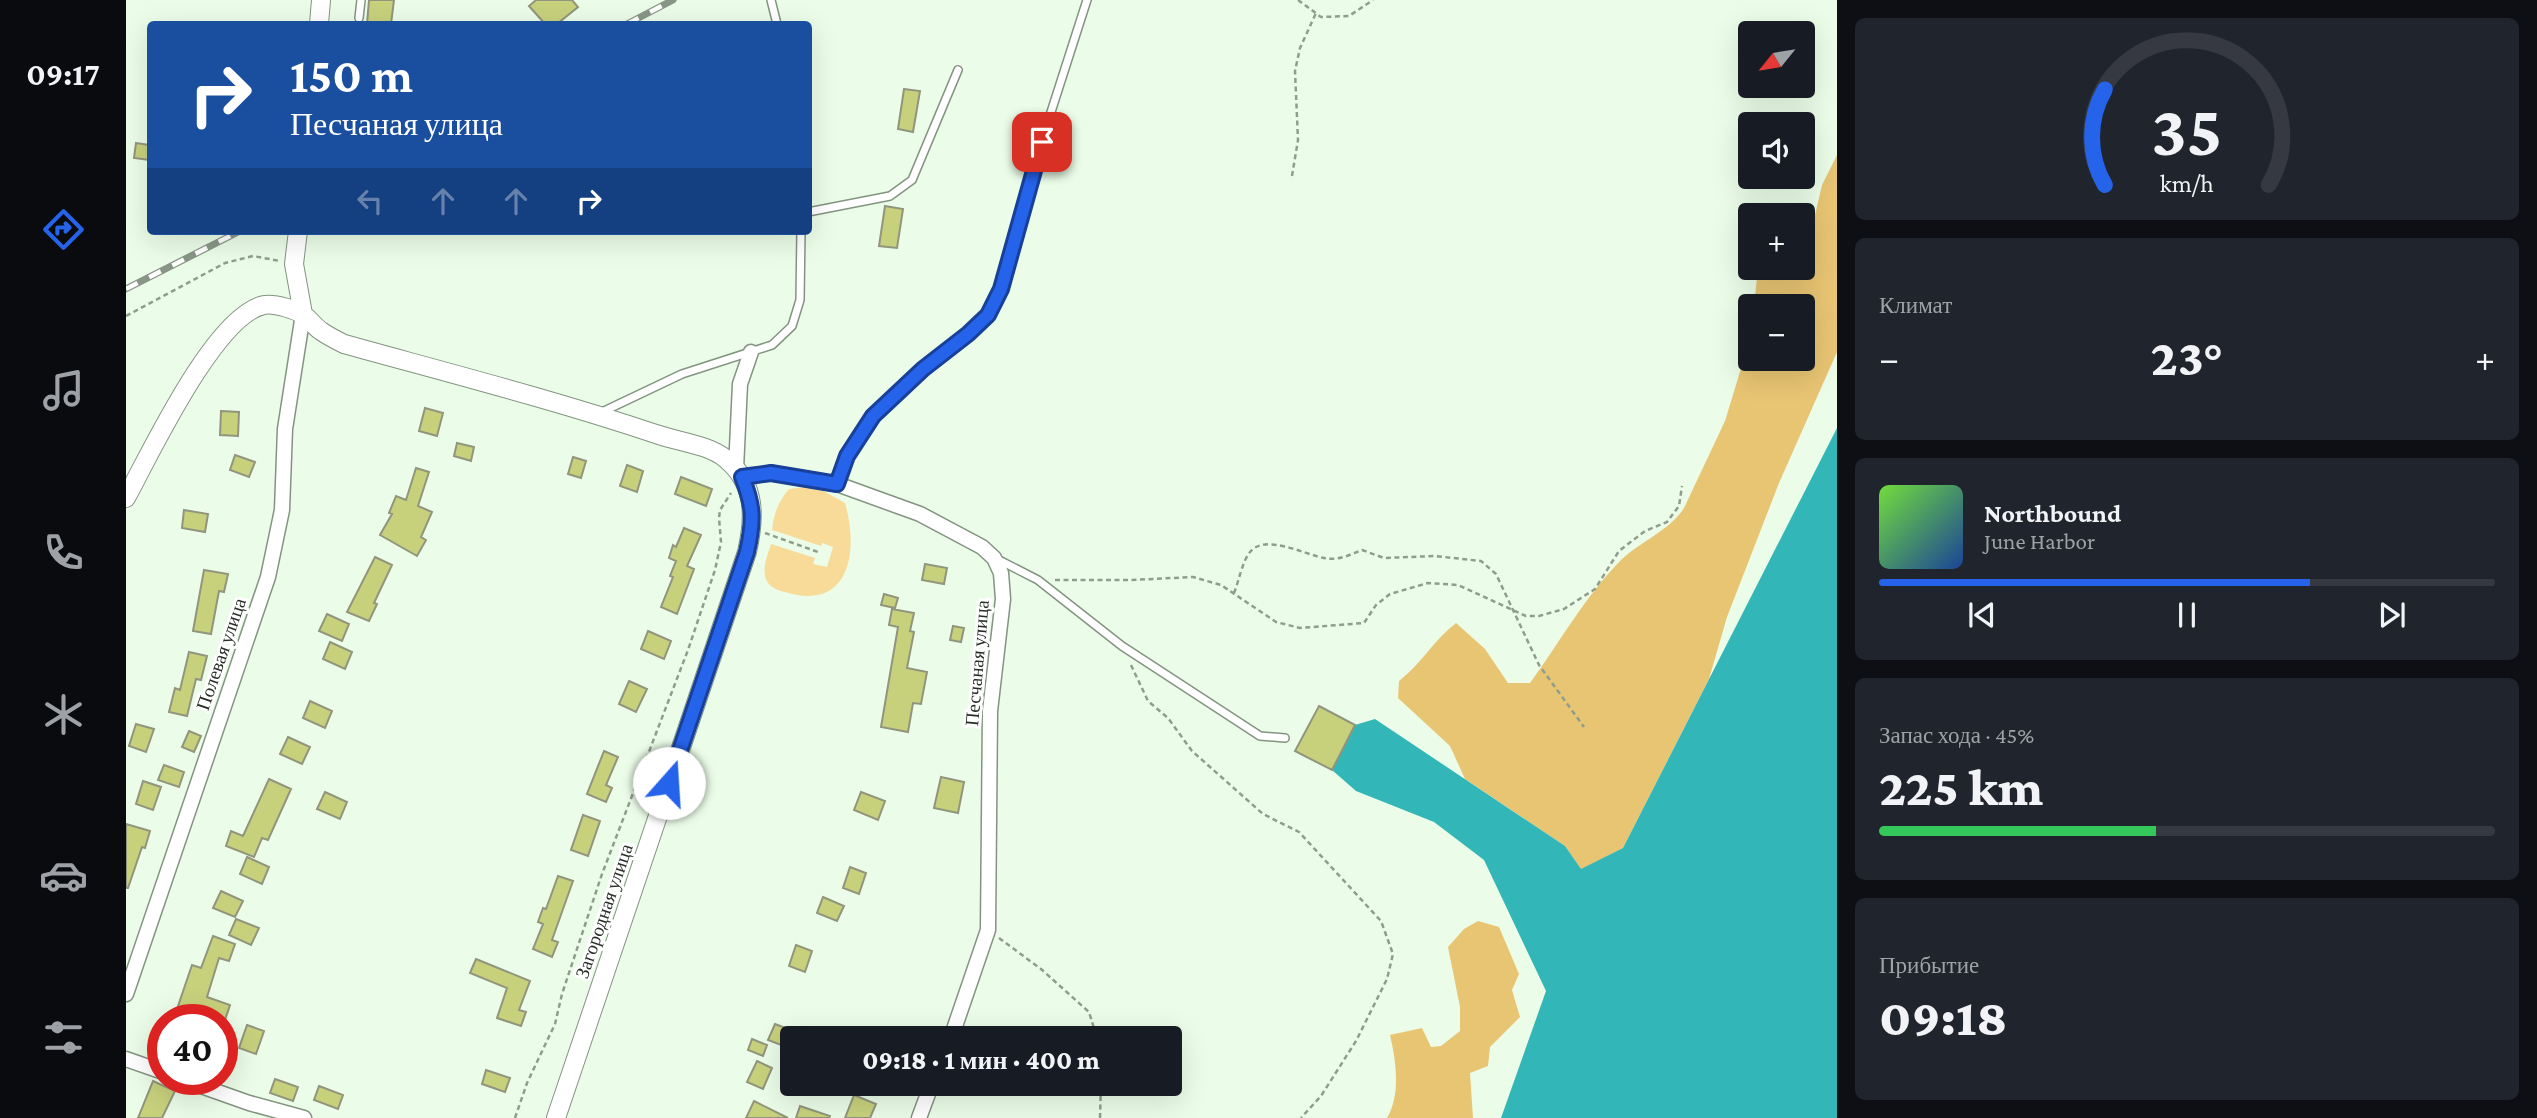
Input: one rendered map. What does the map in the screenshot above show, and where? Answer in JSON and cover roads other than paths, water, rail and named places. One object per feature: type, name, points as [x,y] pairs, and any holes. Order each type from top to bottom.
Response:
[{"type":"street","points":[[319,21],[321,0]]},
{"type":"street","points":[[298,235],[294,264],[303,314]]},
{"type":"street","points":[[126,498],[187,388],[219,340],[238,320],[264,305],[303,314],[318,330],[344,344],[598,414],[660,436],[711,450],[725,457],[739,473],[771,473],[837,484],[920,514],[982,547],[994,558]]},
{"type":"street","name":"Полевая улица","points":[[126,994],[268,577],[282,510],[285,429],[303,314]]},
{"type":"street","points":[[739,473],[740,384],[751,352]]},
{"type":"street","name":"Загородная улица","points":[[556,1118],[747,552],[752,528],[751,498],[739,473]]},
{"type":"street","name":"Песчаная улица","points":[[955,1026],[988,930],[989,711],[1003,599],[1001,573],[994,558]]},
{"type":"street","points":[[126,1059],[147,1066]]},
{"type":"street","points":[[226,1095],[304,1118]]},
{"type":"street","points":[[919,1118],[927,1096]]},
{"type":"lane","points":[[359,18],[361,0]]},
{"type":"lane","points":[[771,0],[776,21]]},
{"type":"lane","points":[[837,484],[847,456],[873,416],[923,369],[988,315],[1001,289],[1034,165],[1087,0]]},
{"type":"lane","points":[[812,211],[890,196],[912,180],[958,70]]},
{"type":"lane","points":[[598,414],[682,374],[772,345],[792,326],[800,300],[801,235]]},
{"type":"lane","points":[[994,558],[1038,580],[1122,646],[1259,736],[1284,738]]},
{"type":"water","points":[[1837,428],[1837,1118],[1501,1118],[1546,991],[1484,860],[1434,822],[1356,791],[1332,770],[1355,725],[1375,719],[1565,846],[1581,869],[1623,848]]},
{"type":"railway","points":[[633,21],[673,0]]},
{"type":"railway","points":[[126,289],[232,235]]}]
